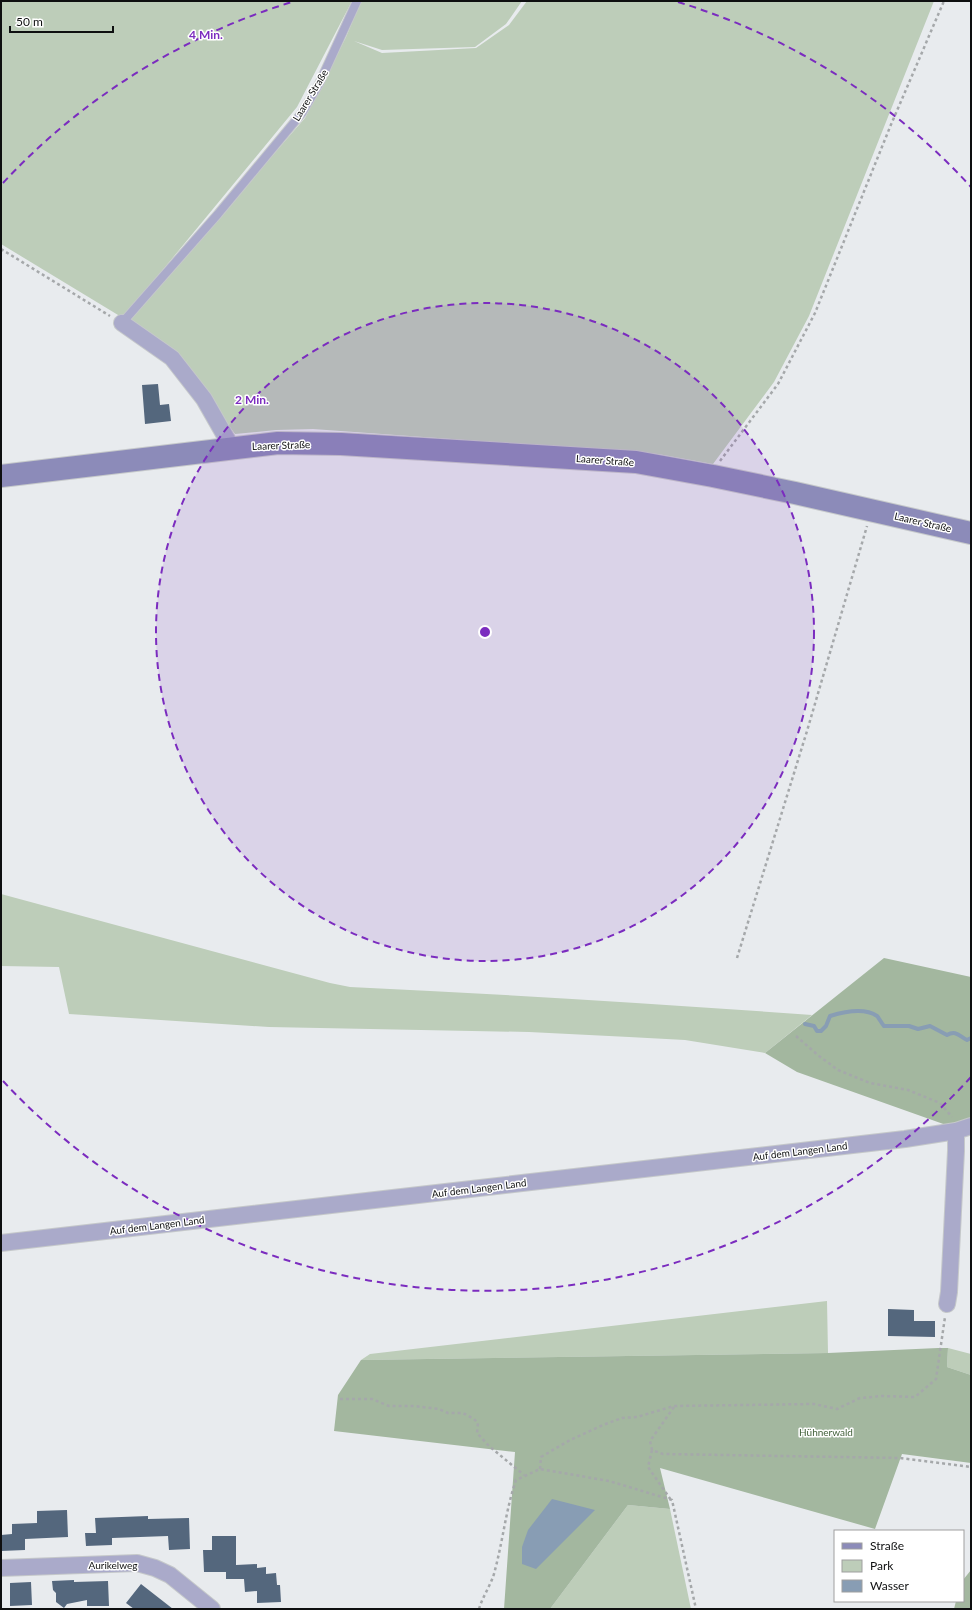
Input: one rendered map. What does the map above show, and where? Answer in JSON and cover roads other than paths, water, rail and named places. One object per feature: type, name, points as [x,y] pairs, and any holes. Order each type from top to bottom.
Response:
[{"type":"street","points":[[122,323],[172,358],[204,399],[232,448]]},
{"type":"street","name":"Laarer Straße","points":[[1,476],[278,443],[348,444],[636,462],[713,476],[971,533]]},
{"type":"street","points":[[947,1304],[950,1292],[956,1158],[966,1131]]},
{"type":"street","name":"Auf dem Langen Land","points":[[1,1243],[966,1131]]},
{"type":"street","name":"Aurikelweg","points":[[1,1568],[137,1563],[155,1568],[170,1575],[212,1609]]},
{"type":"lane","name":"Laarer Straße","points":[[122,323],[218,214],[302,113],[319,84],[357,1]]},
{"type":"water","points":[[552,1499],[595,1510],[536,1569],[522,1564],[522,1547],[528,1530]]},
{"type":"waterway","points":[[805,1024],[814,1026],[817,1031],[821,1031],[826,1026],[830,1016],[860,1011],[872,1013],[877,1016],[884,1026],[909,1026],[918,1029],[930,1026],[947,1035],[955,1033],[967,1040],[971,1038]]},
{"type":"park label","name":"Hühnerwald","points":[[826,1432]]}]
